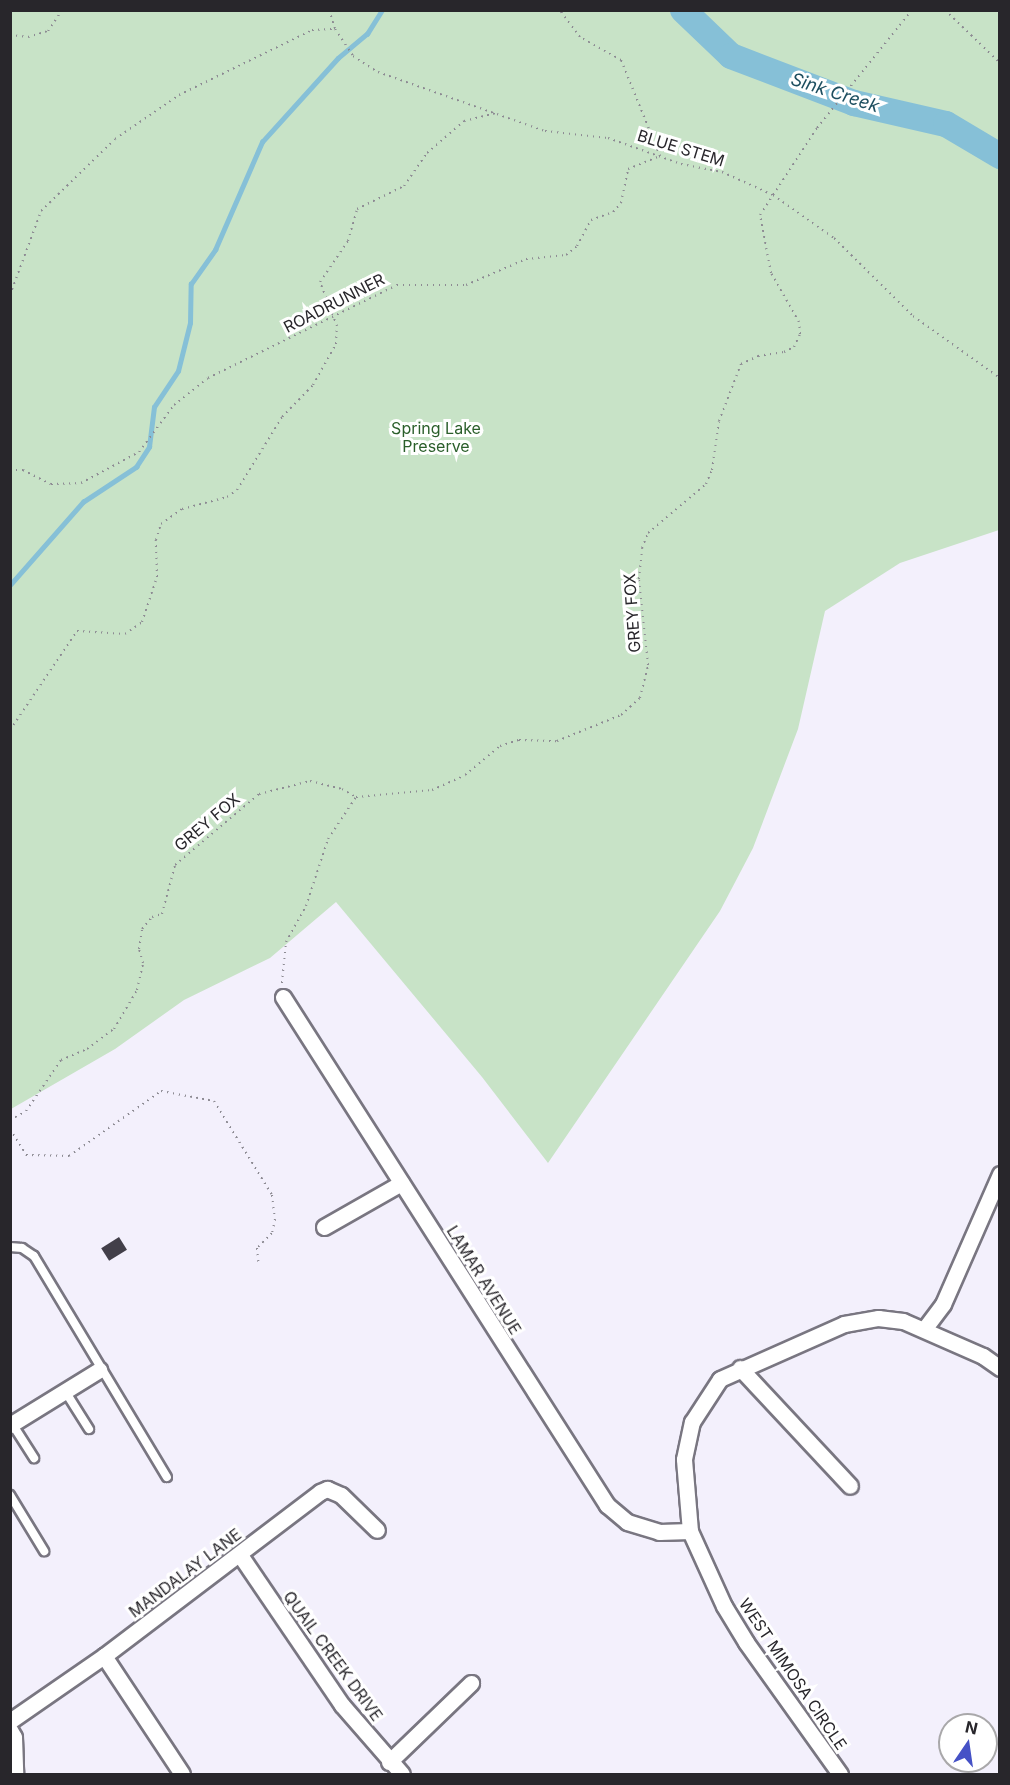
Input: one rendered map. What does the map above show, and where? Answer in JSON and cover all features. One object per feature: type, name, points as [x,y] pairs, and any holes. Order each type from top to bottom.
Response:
[{"type":"street","name":"LAMAR AVENUE","points":[[283,997],[607,1505],[627,1522],[659,1532],[690,1531]]},
{"type":"street","points":[[924,1328],[943,1304],[999,1174]]},
{"type":"street","points":[[324,1227],[401,1183]]},
{"type":"street","name":"WEST MIMOSA CIRCLE","points":[[840,1774],[746,1642],[724,1606],[690,1531],[684,1458],[692,1422],[720,1378],[844,1324],[878,1318],[924,1328],[999,1368]]},
{"type":"street","points":[[740,1368],[850,1486]]},
{"type":"street","points":[[11,1423],[99,1370]]},
{"type":"street","name":"MANDALAY LANE","points":[[10,1721],[104,1656],[327,1489],[341,1495],[377,1530]]},
{"type":"street","name":"QUAIL CREEK DRIVE","points":[[240,1555],[342,1705],[389,1762],[402,1774]]},
{"type":"street","points":[[104,1656],[182,1774]]},
{"type":"street","points":[[389,1762],[471,1683]]},
{"type":"street","points":[[10,1730],[14,1737],[15,1774]]},
{"type":"lane","points":[[10,1247],[22,1248],[34,1256],[99,1370],[167,1477]]},
{"type":"lane","points":[[65,1391],[89,1429]]},
{"type":"lane","points":[[11,1423],[34,1458]]},
{"type":"lane","points":[[10,1495],[44,1551]]},
{"type":"path","points":[[10,35],[28,37],[48,31],[62,10]]},
{"type":"path","name":"BLUE STEM","points":[[329,10],[335,29],[364,65],[545,131],[608,138],[660,156],[722,172],[773,195],[834,238],[913,316],[999,378]]},
{"type":"path","points":[[560,10],[580,37],[621,60],[660,156]]},
{"type":"path","points":[[773,195],[817,128],[912,10]]},
{"type":"path","points":[[945,10],[999,63]]},
{"type":"path","points":[[10,295],[40,211],[115,139],[142,118],[200,85],[312,30],[335,29]]},
{"type":"path","points":[[10,730],[76,631],[125,634],[142,622],[157,577],[156,540],[161,524],[183,509],[227,497],[237,490],[282,417],[313,385],[336,344],[333,318],[320,282],[348,241],[357,209],[404,186],[427,153],[464,121],[497,113]]},
{"type":"path","name":"ROADRUNNER","points":[[10,470],[23,470],[51,484],[81,483],[139,452],[174,405],[208,378],[397,285],[466,285],[526,259],[566,255],[577,246],[591,220],[612,212],[621,203],[628,169],[660,156]]},
{"type":"path","name":"GREY FOX","points":[[10,1120],[26,1111],[61,1060],[101,1040],[121,1019],[137,990],[143,963],[139,949],[142,929],[152,917],[162,914],[175,865],[259,794],[310,781],[342,789],[356,797],[432,790],[465,775],[500,746],[519,740],[556,741],[621,715],[640,698],[648,665],[639,579],[642,548],[648,533],[706,484],[712,470],[718,421],[732,378],[741,364],[758,356],[784,352],[794,347],[800,334],[799,322],[771,273],[763,249],[760,215],[773,195]]},
{"type":"path","points":[[283,997],[281,968],[286,942],[306,906],[328,839],[356,797]]},
{"type":"path","points":[[10,1130],[26,1155],[69,1156],[161,1091],[214,1101],[272,1195],[275,1219],[272,1233],[257,1248],[259,1266]]},
{"type":"green space","name":"Spring Lake Preserve","points":[[991,10],[1000,13],[999,530],[900,563],[825,611],[798,729],[753,848],[720,911],[548,1163],[482,1077],[336,902],[270,958],[184,1000],[115,1049],[11,1109],[11,11]]},
{"type":"building","points":[[119,1237],[127,1250],[109,1261],[101,1248]]},
{"type":"waterway","points":[[10,585],[83,502],[136,467],[149,447],[154,407],[178,371],[190,323],[191,284],[215,250],[262,142],[338,58],[367,34],[382,10]]},
{"type":"waterway","name":"Sink Creek","points":[[683,10],[731,56],[854,103],[946,124],[1000,156]]}]
